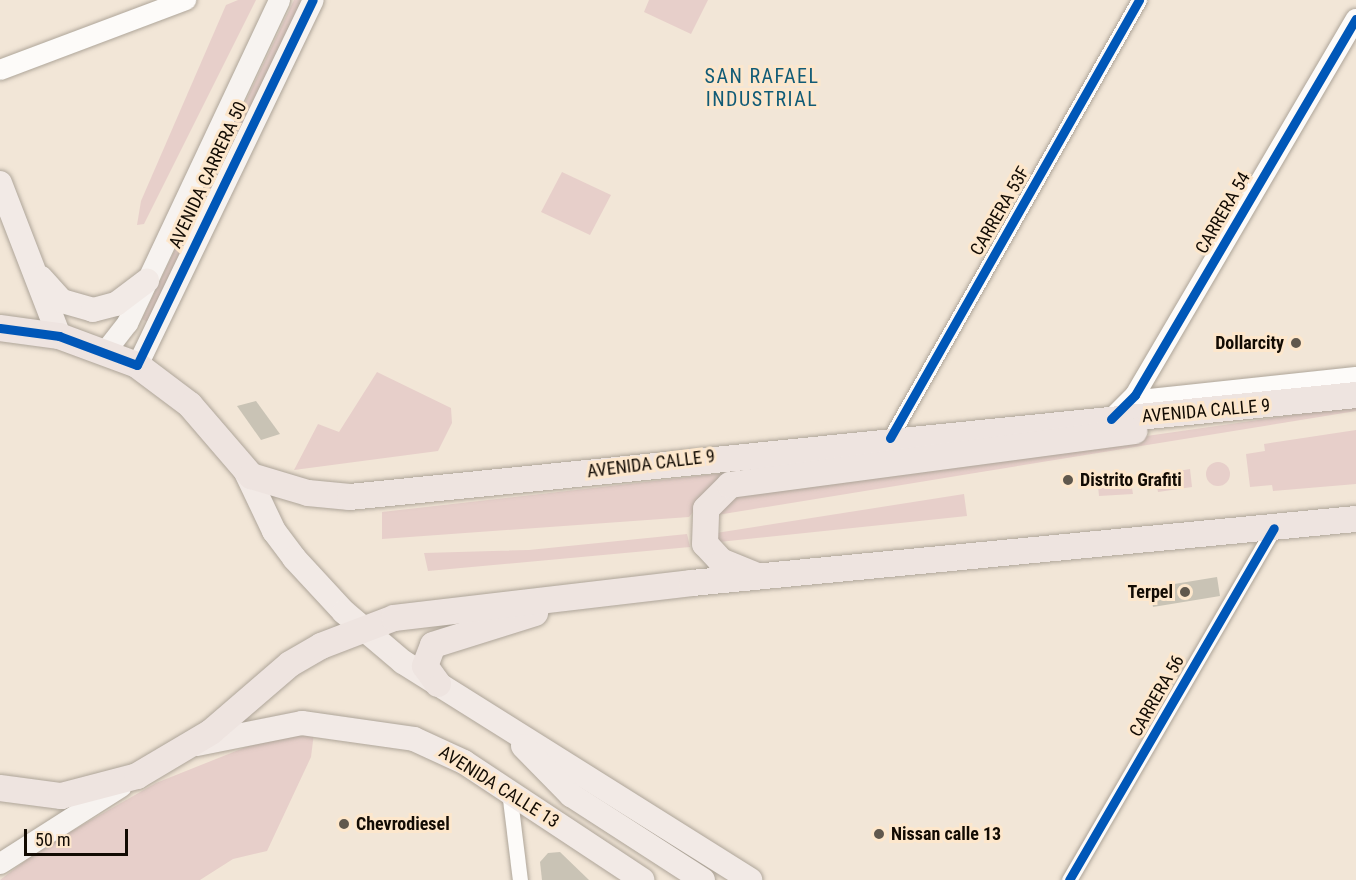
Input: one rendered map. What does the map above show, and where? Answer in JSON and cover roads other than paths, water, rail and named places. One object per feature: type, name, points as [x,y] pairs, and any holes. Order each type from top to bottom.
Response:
[{"type":"highway","name":"AVENIDA CALLE 9","points":[[0,328],[58,336],[105,351],[137,365],[190,405],[246,470],[262,482],[350,497],[890,438],[1240,408],[1356,395]]},
{"type":"highway","points":[[760,576],[721,561],[705,544],[706,509],[730,485],[1079,441],[1240,408]]},
{"type":"highway","points":[[0,788],[61,796],[137,776],[187,747],[290,664],[363,629],[394,618],[760,576],[1356,519]]},
{"type":"highway","points":[[438,684],[425,660],[442,640],[610,592]]},
{"type":"highway","points":[[0,777],[84,781],[187,747]]},
{"type":"main road","name":"AVENIDA CARRERA 50","points":[[105,351],[127,323],[279,0]]},
{"type":"main road","name":"AVENIDA CARRERA 50","points":[[137,365],[313,0]]},
{"type":"main road","points":[[0,183],[58,336]]},
{"type":"main road","points":[[31,265],[62,301],[93,310],[116,304],[147,281]]},
{"type":"main road","name":"AVENIDA CALLE 13","points":[[246,470],[290,553],[363,629],[438,684],[750,880]]},
{"type":"main road","name":"AVENIDA CALLE 13","points":[[499,721],[571,795],[703,880]]},
{"type":"main road","name":"AVENIDA CALLE 13","points":[[187,747],[265,726],[355,727],[439,749],[509,791],[642,880]]},
{"type":"main road","points":[[0,863],[137,776]]},
{"type":"main road","name":"AVENIDA CALLE 13","points":[[595,848],[627,880]]},
{"type":"street","points":[[0,70],[186,0]]},
{"type":"street","name":"CARRERA 53F","points":[[890,438],[1140,0]]},
{"type":"street","name":"CARRERA 54","points":[[1111,419],[1131,401],[1356,19]]},
{"type":"street","points":[[1131,401],[1356,377]]},
{"type":"street","name":"CARRERA 56","points":[[1069,880],[1274,528]]},
{"type":"street","points":[[509,791],[518,878]]},
{"type":"place","name":"Dollarcity","points":[[1296,343]]},
{"type":"place","name":"Distrito Grafiti","points":[[1068,480]]},
{"type":"place","name":"Terpel","points":[[1185,592]]},
{"type":"place","name":"Chevrodiesel","points":[[344,824]]},
{"type":"place","name":"Nissan calle 13","points":[[879,834]]},
{"type":"district","name":"SAN RAFAEL INDUSTRIAL","points":[[762,88]]}]
